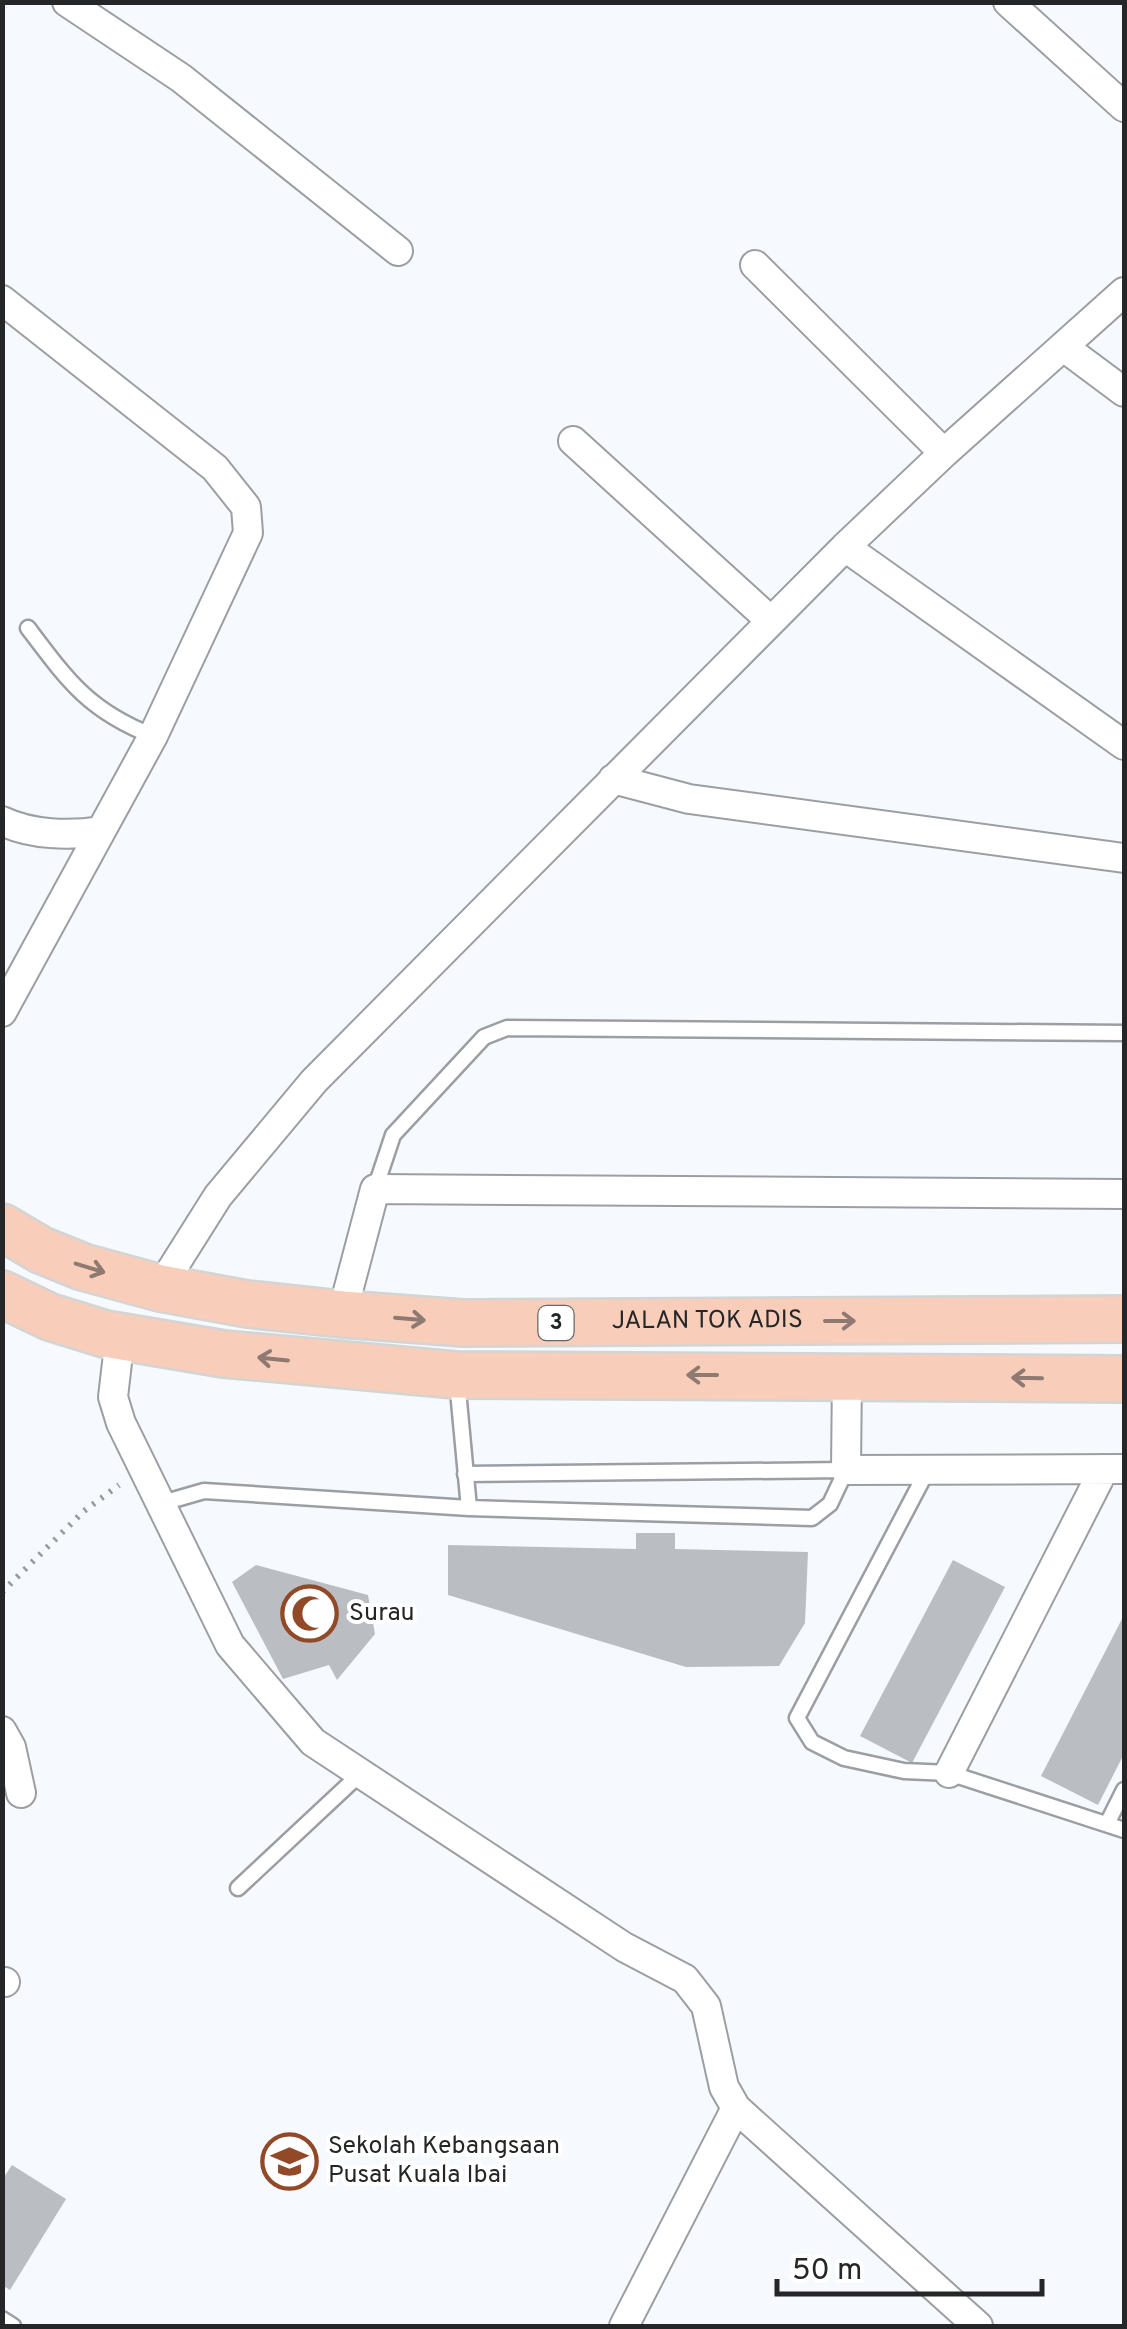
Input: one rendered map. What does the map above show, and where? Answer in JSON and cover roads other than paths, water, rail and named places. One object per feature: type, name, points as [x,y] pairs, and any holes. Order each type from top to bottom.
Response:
[{"type":"main road","name":"JALAN TOK ADIS","points":[[2,1227],[55,1256],[160,1288],[248,1304],[463,1324],[1124,1319]]},
{"type":"main road","name":"3","points":[[2,1294],[50,1317],[120,1336],[224,1354],[456,1375],[1124,1379]]},
{"type":"street","points":[[67,2],[181,78],[398,251]]},
{"type":"street","points":[[1008,2],[1124,107]]},
{"type":"street","points":[[755,265],[944,454]]},
{"type":"street","points":[[160,1288],[218,1196],[314,1081],[845,548],[1124,292]]},
{"type":"street","points":[[2,300],[215,468],[246,507],[248,533],[153,736],[2,1012]]},
{"type":"street","points":[[1065,348],[1124,392]]},
{"type":"street","points":[[572,441],[771,621]]},
{"type":"street","points":[[845,548],[1124,745]]},
{"type":"street","points":[[613,779],[689,799],[1124,858]]},
{"type":"street","points":[[2,820],[18,829],[79,834],[101,830]]},
{"type":"street","points":[[342,1314],[374,1189],[1124,1194]]},
{"type":"street","points":[[120,1336],[113,1397],[121,1423],[158,1504],[230,1645],[244,1664],[313,1742],[624,1946],[685,1979],[706,2006],[724,2088],[736,2108],[978,2326]]},
{"type":"street","points":[[847,1376],[846,1470],[1114,1469],[949,1773]]},
{"type":"street","points":[[2,1731],[11,1747],[21,1793]]},
{"type":"street","points":[[624,2326],[736,2108]]},
{"type":"lane","points":[[28,628],[74,688],[123,724],[153,736]]},
{"type":"lane","points":[[374,1189],[393,1136],[484,1038],[507,1028],[1124,1033]]},
{"type":"lane","points":[[456,1375],[468,1508]]},
{"type":"lane","points":[[158,1504],[204,1491],[468,1508],[812,1518],[830,1504],[846,1470],[465,1474]]},
{"type":"lane","points":[[928,1470],[797,1718],[812,1742],[844,1758],[904,1771],[949,1773],[1124,1830]]},
{"type":"lane","points":[[238,1888],[360,1774]]},
{"type":"lane","points":[[1108,1824],[1124,1790]]},
{"type":"lane","points":[[2,2320],[13,2326]]},
{"type":"place","name":"Surau","points":[[310,1614]]},
{"type":"place","name":"Sekolah Kebangsaan Pusat Kuala Ibai","points":[[289,2161]]}]
